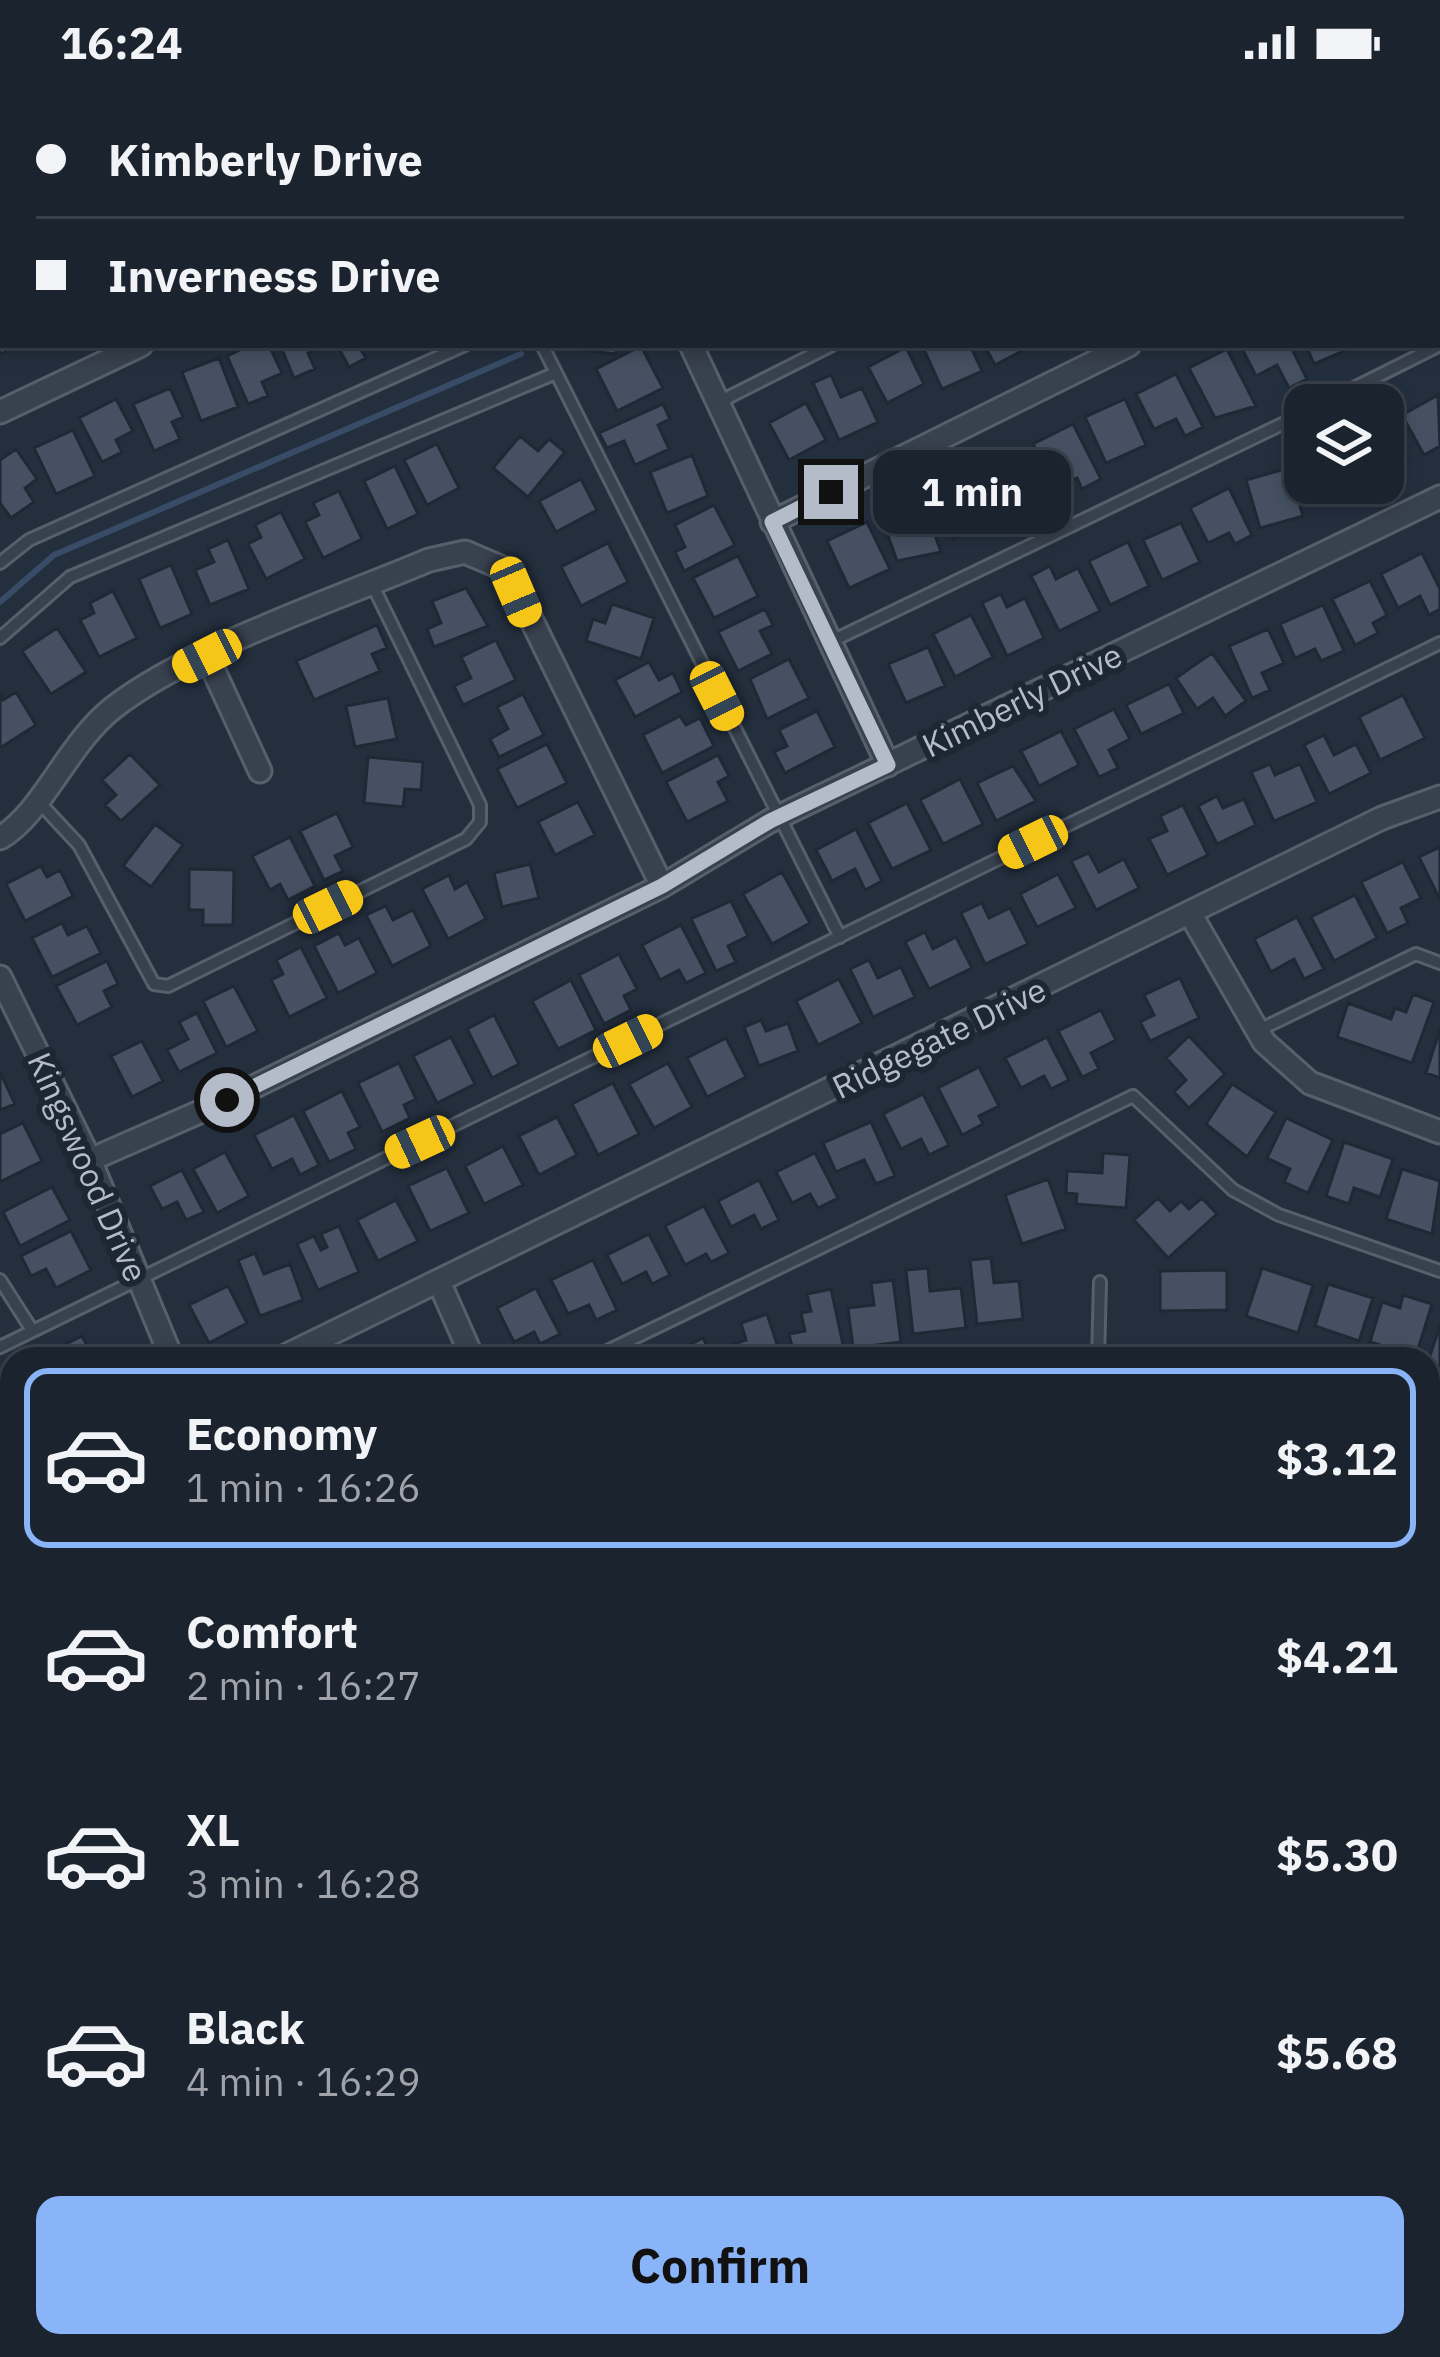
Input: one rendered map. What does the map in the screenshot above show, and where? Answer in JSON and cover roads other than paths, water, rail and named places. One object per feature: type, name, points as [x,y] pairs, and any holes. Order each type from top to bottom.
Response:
[{"type":"street","points":[[0,412],[135,348]]},
{"type":"street","points":[[692,348],[888,765]]},
{"type":"street","points":[[772,522],[1123,348]]},
{"type":"street","name":"Kimberly Drive","points":[[90,1160],[227,1100],[662,886],[778,818],[1440,496]]},
{"type":"street","points":[[0,838],[17,829],[75,742],[115,706],[207,656],[429,560],[465,552],[507,570],[662,886]]},
{"type":"street","points":[[207,656],[260,770]]},
{"type":"street","name":"Ridgegate Drive","points":[[326,1347],[440,1282],[1382,818],[1440,797]]},
{"type":"street","points":[[1191,915],[1257,1031],[1310,1083],[1440,1132]]},
{"type":"street","name":"Kingswood Drive","points":[[0,977],[90,1160],[167,1347]]},
{"type":"street","points":[[440,1282],[468,1347]]},
{"type":"lane","points":[[0,563],[29,540],[458,348]]},
{"type":"lane","points":[[544,348],[840,938]]},
{"type":"lane","points":[[717,403],[826,348]]},
{"type":"lane","points":[[1362,384],[1434,348]]},
{"type":"lane","points":[[0,638],[70,577],[556,373]]},
{"type":"lane","points":[[830,642],[1284,423]]},
{"type":"lane","points":[[37,800],[64,823],[80,845],[154,984],[168,986],[466,839],[480,822],[480,805],[372,584]]},
{"type":"lane","points":[[0,1347],[1440,643]]},
{"type":"lane","points":[[1257,1031],[1416,954],[1440,963]]},
{"type":"lane","points":[[616,1347],[1133,1096],[1234,1190],[1280,1215],[1440,1271]]},
{"type":"lane","points":[[0,1280],[32,1330]]},
{"type":"lane","points":[[1098,1347],[1100,1282]]},
{"type":"waterway","points":[[0,602],[54,555],[521,354]]}]
